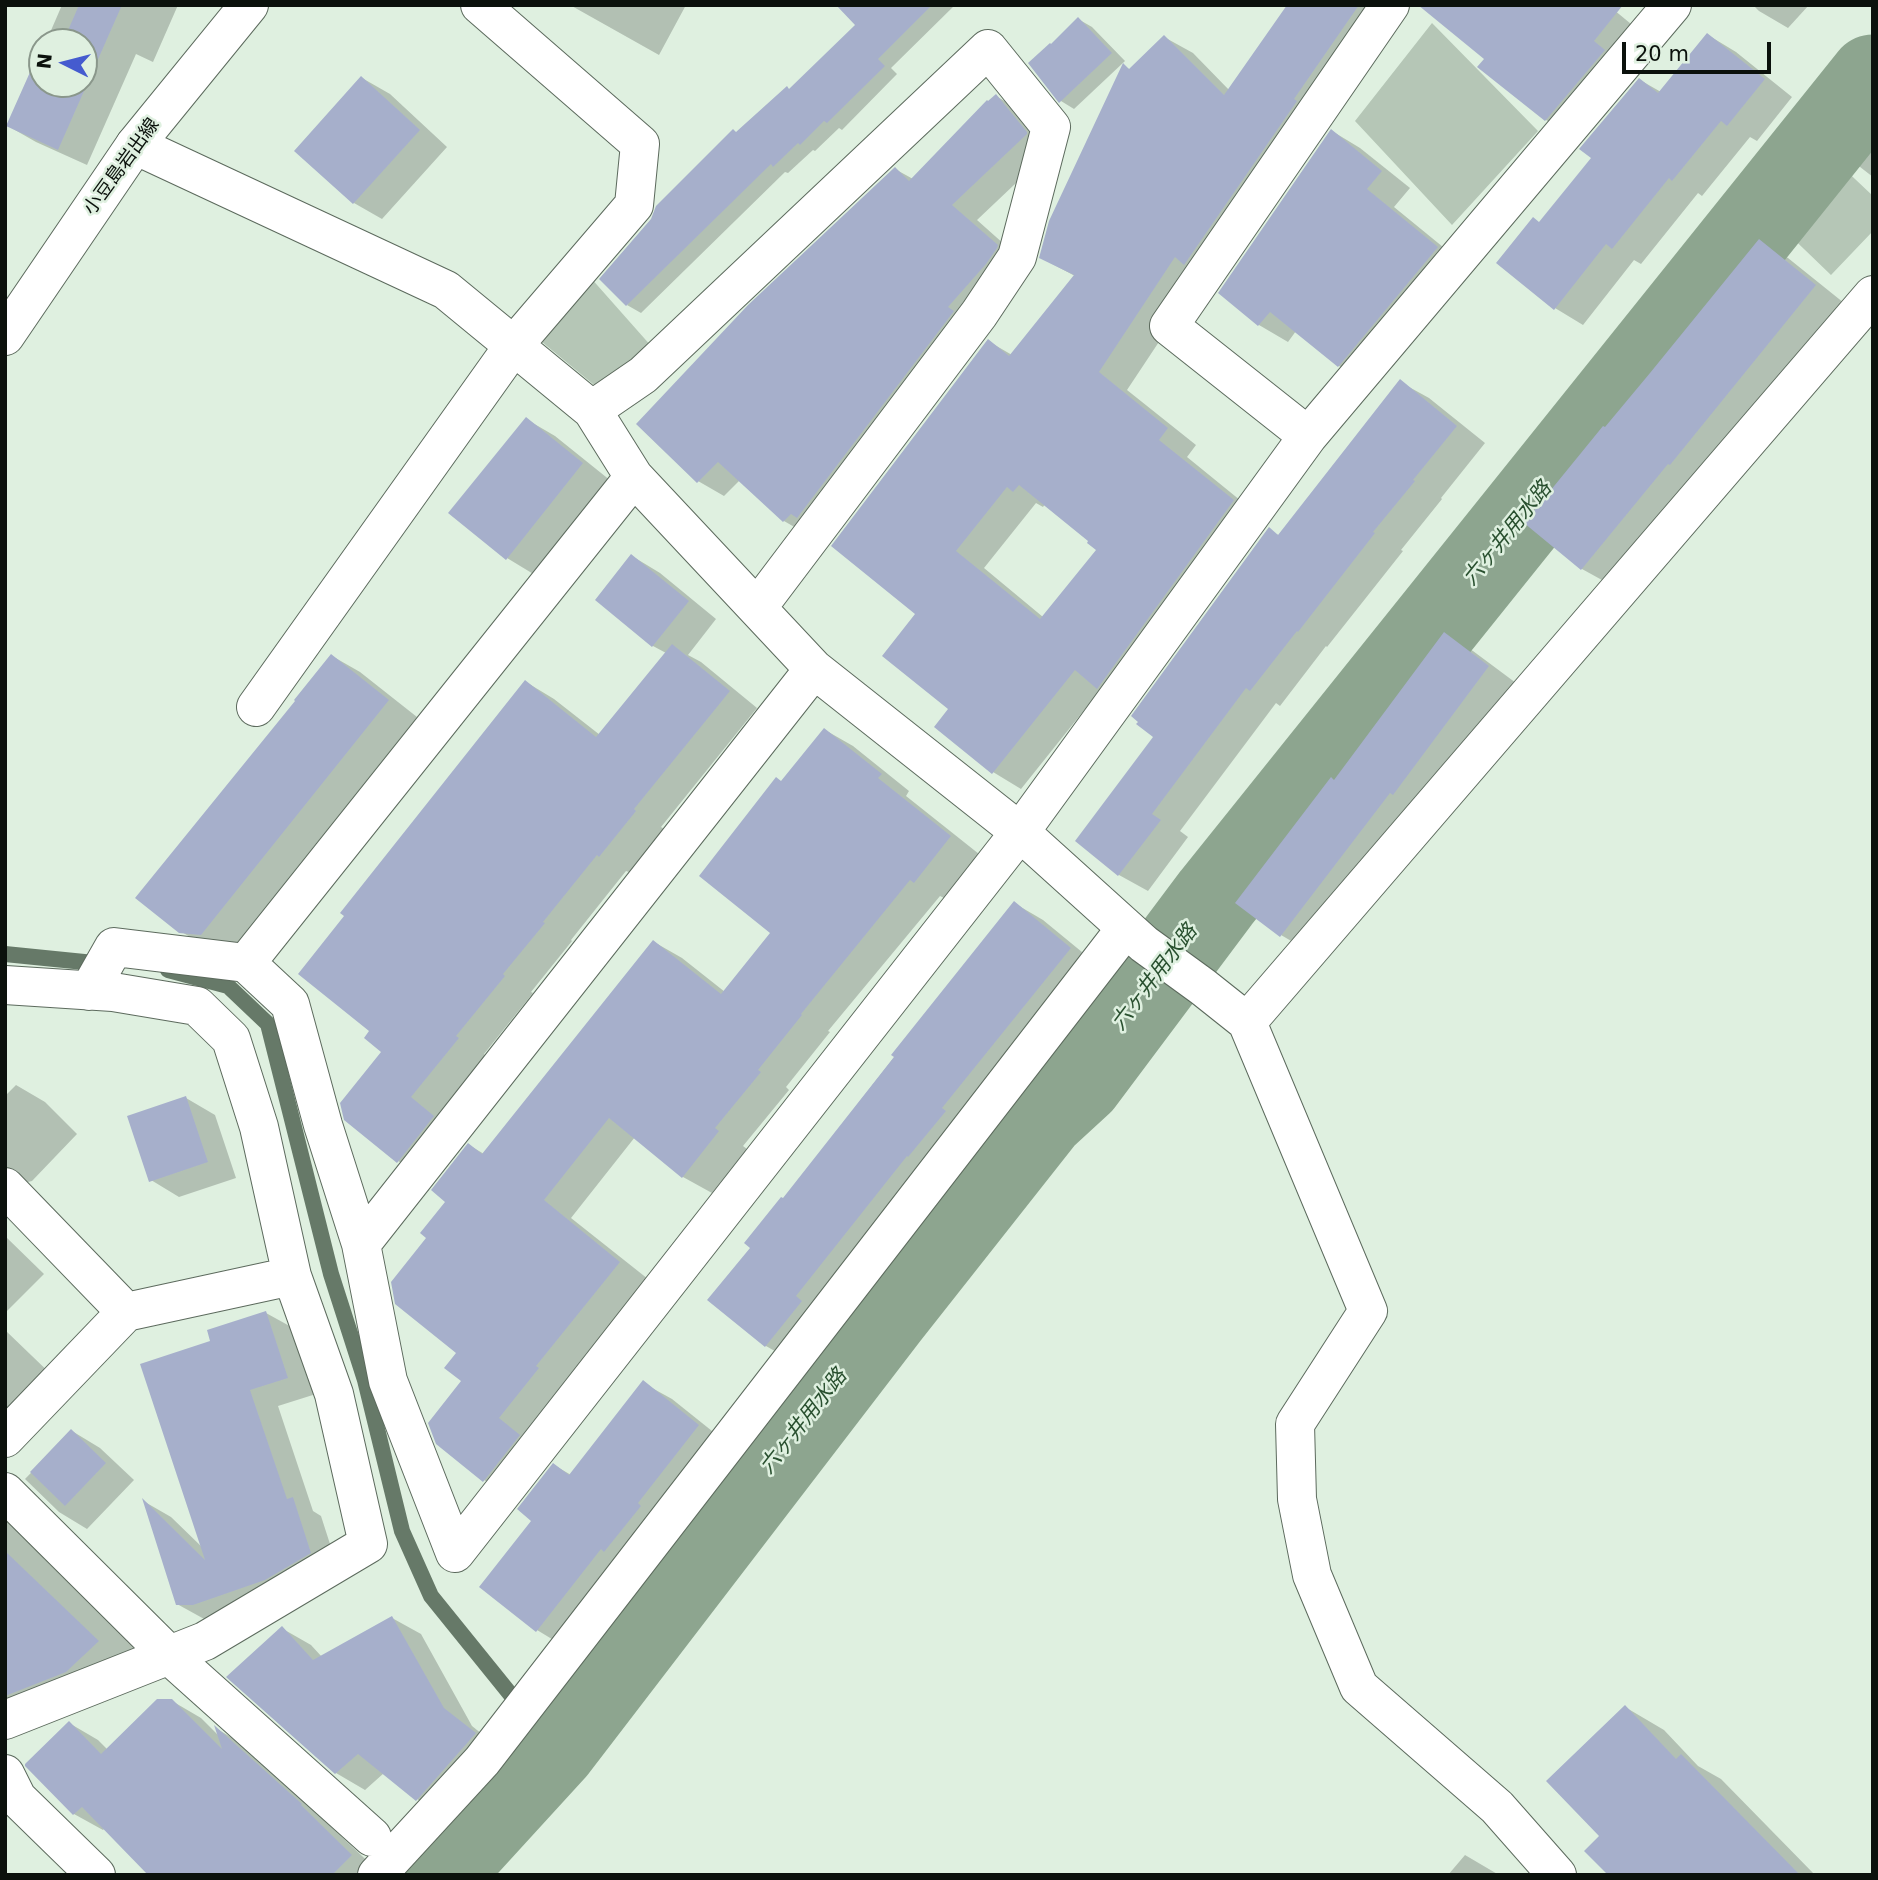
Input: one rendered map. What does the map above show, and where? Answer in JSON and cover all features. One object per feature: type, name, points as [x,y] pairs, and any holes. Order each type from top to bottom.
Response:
[{"type":"street","name":"小豆島岩出線","points":[[5,336],[135,145],[249,5]]},
{"type":"street","points":[[256,707],[514,345],[634,205],[640,144],[480,5]]},
{"type":"street","points":[[1308,436],[1169,326],[1390,5]]},
{"type":"street","points":[[89,991],[114,947],[246,962],[289,1004],[323,1125],[361,1244],[388,1381],[454,1553],[1020,832],[1308,436],[1672,5]]},
{"type":"street","points":[[592,410],[643,375],[988,49],[1051,127],[1017,257],[979,314],[757,608]]},
{"type":"street","points":[[135,145],[446,290],[592,410],[634,477],[814,669],[1020,832],[1135,936],[1240,1016],[1368,1311],[1295,1424],[1297,1499],[1312,1575],[1359,1687],[1497,1807],[1557,1875]]},
{"type":"street","points":[[1240,1016],[1873,295]]},
{"type":"street","points":[[246,962],[634,477]]},
{"type":"street","points":[[361,1244],[814,669]]},
{"type":"street","points":[[377,1875],[482,1761],[1135,936]]},
{"type":"street","points":[[5,985],[113,992],[197,1006],[231,1039],[259,1127],[292,1276],[334,1394],[368,1544],[205,1641],[5,1720]]},
{"type":"street","points":[[5,1187],[126,1312]]},
{"type":"street","points":[[5,1438],[126,1312],[292,1276]]},
{"type":"street","points":[[5,1492],[169,1655],[372,1837]]},
{"type":"street","points":[[5,1774],[17,1798],[19,1820],[96,1875]]},
{"type":"green space","points":[[1432,23],[1538,131],[1452,225],[1355,121]]},
{"type":"green space","points":[[1837,162],[1873,196],[1873,231],[1831,275],[1778,224]]},
{"type":"green space","points":[[590,277],[652,347],[599,389],[536,337]]},
{"type":"building","points":[[79,5],[122,5],[98,59],[98,28],[69,28]]},
{"type":"building","points":[[836,5],[932,5],[878,59],[885,66],[827,123],[824,121],[773,167],[771,164],[626,306],[599,279],[651,219],[656,206],[733,129],[736,132],[787,86],[789,89],[855,25]]},
{"type":"building","points":[[1287,5],[1359,5],[1294,99],[1297,101],[1184,265],[1175,257],[1099,372],[1168,428],[1159,440],[1234,500],[1097,689],[1075,670],[992,774],[934,727],[948,709],[882,656],[915,614],[831,546],[988,339],[1009,356],[1074,275],[1039,258],[1049,221],[1123,63],[1129,69],[1164,35],[1224,95]],"holes":[[[1019,485],[1096,550],[1040,619],[956,551],[1007,487],[1013,492]]]},
{"type":"building","points":[[1418,5],[1623,5],[1594,41],[1605,50],[1545,121],[1477,67],[1484,59]]},
{"type":"building","points":[[1078,17],[1112,53],[1059,103],[1028,63]]},
{"type":"building","points":[[1707,33],[1765,79],[1727,126],[1721,121],[1672,181],[1669,178],[1612,249],[1606,244],[1554,310],[1496,263],[1533,217],[1539,222],[1591,158],[1579,149],[1639,78],[1658,93]]},
{"type":"building","points":[[361,76],[420,130],[353,204],[294,151]]},
{"type":"building","points":[[28,77],[28,98],[81,98],[58,150],[6,126]]},
{"type":"building","points":[[996,94],[1027,134],[952,205],[998,245],[997,248],[948,307],[954,311],[797,518],[791,514],[783,522],[718,462],[697,483],[636,424],[748,305],[895,167],[909,181],[987,100]]},
{"type":"building","points":[[1331,129],[1382,171],[1367,189],[1438,247],[1338,367],[1270,312],[1258,326],[1218,293]]},
{"type":"building","points":[[1759,239],[1816,285],[1581,570],[1524,523]]},
{"type":"building","points":[[1400,379],[1457,426],[1298,632],[1250,691],[1246,688],[1152,814],[1161,820],[1118,876],[1075,841],[1153,737],[1136,724],[1138,722],[1131,716],[1269,527],[1278,535]]},
{"type":"building","points":[[526,417],[583,463],[506,560],[448,513]]},
{"type":"building","points":[[631,554],[689,601],[652,647],[595,600]]},
{"type":"building","points":[[1444,632],[1489,666],[1393,795],[1390,793],[1280,937],[1235,903],[1331,777],[1334,780]]},
{"type":"building","points":[[672,644],[730,691],[634,809],[636,811],[599,857],[597,855],[543,922],[545,923],[503,974],[505,976],[456,1036],[459,1038],[411,1097],[434,1116],[397,1163],[344,1120],[340,1103],[381,1052],[364,1038],[369,1031],[298,974],[344,916],[340,913],[525,680],[596,737]]},
{"type":"building","points":[[331,654],[389,700],[201,935],[179,933],[135,898]]},
{"type":"building","points":[[824,728],[882,774],[878,778],[951,836],[914,883],[910,880],[801,1014],[758,1070],[761,1072],[715,1128],[719,1131],[682,1178],[609,1118],[544,1200],[620,1262],[536,1366],[539,1368],[499,1418],[520,1435],[483,1482],[436,1444],[428,1423],[461,1381],[444,1368],[456,1353],[395,1304],[391,1282],[426,1238],[420,1233],[445,1202],[431,1190],[468,1143],[482,1154],[653,940],[721,994],[770,933],[699,876],[776,777],[781,781]]},
{"type":"building","points":[[1014,901],[1071,948],[942,1108],[946,1111],[796,1296],[802,1301],[765,1347],[707,1300],[750,1248],[744,1243],[781,1197],[783,1198],[894,1057],[891,1055]]},
{"type":"building","points":[[186,1096],[208,1162],[149,1182],[127,1116]]},
{"type":"building","points":[[266,1311],[288,1378],[250,1390],[287,1499],[293,1497],[311,1553],[265,1580],[193,1605],[176,1605],[142,1498],[205,1560],[140,1364],[210,1341],[207,1330]]},
{"type":"building","points":[[643,1380],[699,1425],[638,1503],[641,1506],[604,1552],[601,1549],[536,1632],[479,1587],[531,1521],[517,1509],[553,1463],[569,1475]]},
{"type":"building","points":[[71,1429],[106,1463],[65,1506],[30,1472]]},
{"type":"building","points":[[5,1551],[99,1641],[66,1672],[5,1696]]},
{"type":"building","points":[[392,1616],[444,1708],[476,1733],[416,1801],[358,1754],[335,1774],[226,1677],[282,1626],[313,1660]]},
{"type":"building","points":[[157,1699],[172,1699],[222,1749],[214,1725],[302,1804],[352,1855],[332,1875],[148,1875],[82,1807],[73,1815],[25,1766],[69,1721],[101,1754]]},
{"type":"building","points":[[1625,1705],[1676,1759],[1681,1754],[1800,1875],[1608,1875],[1584,1851],[1599,1836],[1546,1781]]},
{"type":"waterway","name":"六ヶ井用水路","points":[[436,1875],[553,1747],[885,1314],[1042,1115],[1079,1081],[1216,898],[1873,79]]},
{"type":"waterway","points":[[5,954],[104,964]]},
{"type":"waterway","points":[[168,970],[228,986],[268,1024],[331,1274],[365,1380],[402,1531],[431,1596],[553,1747]]}]
